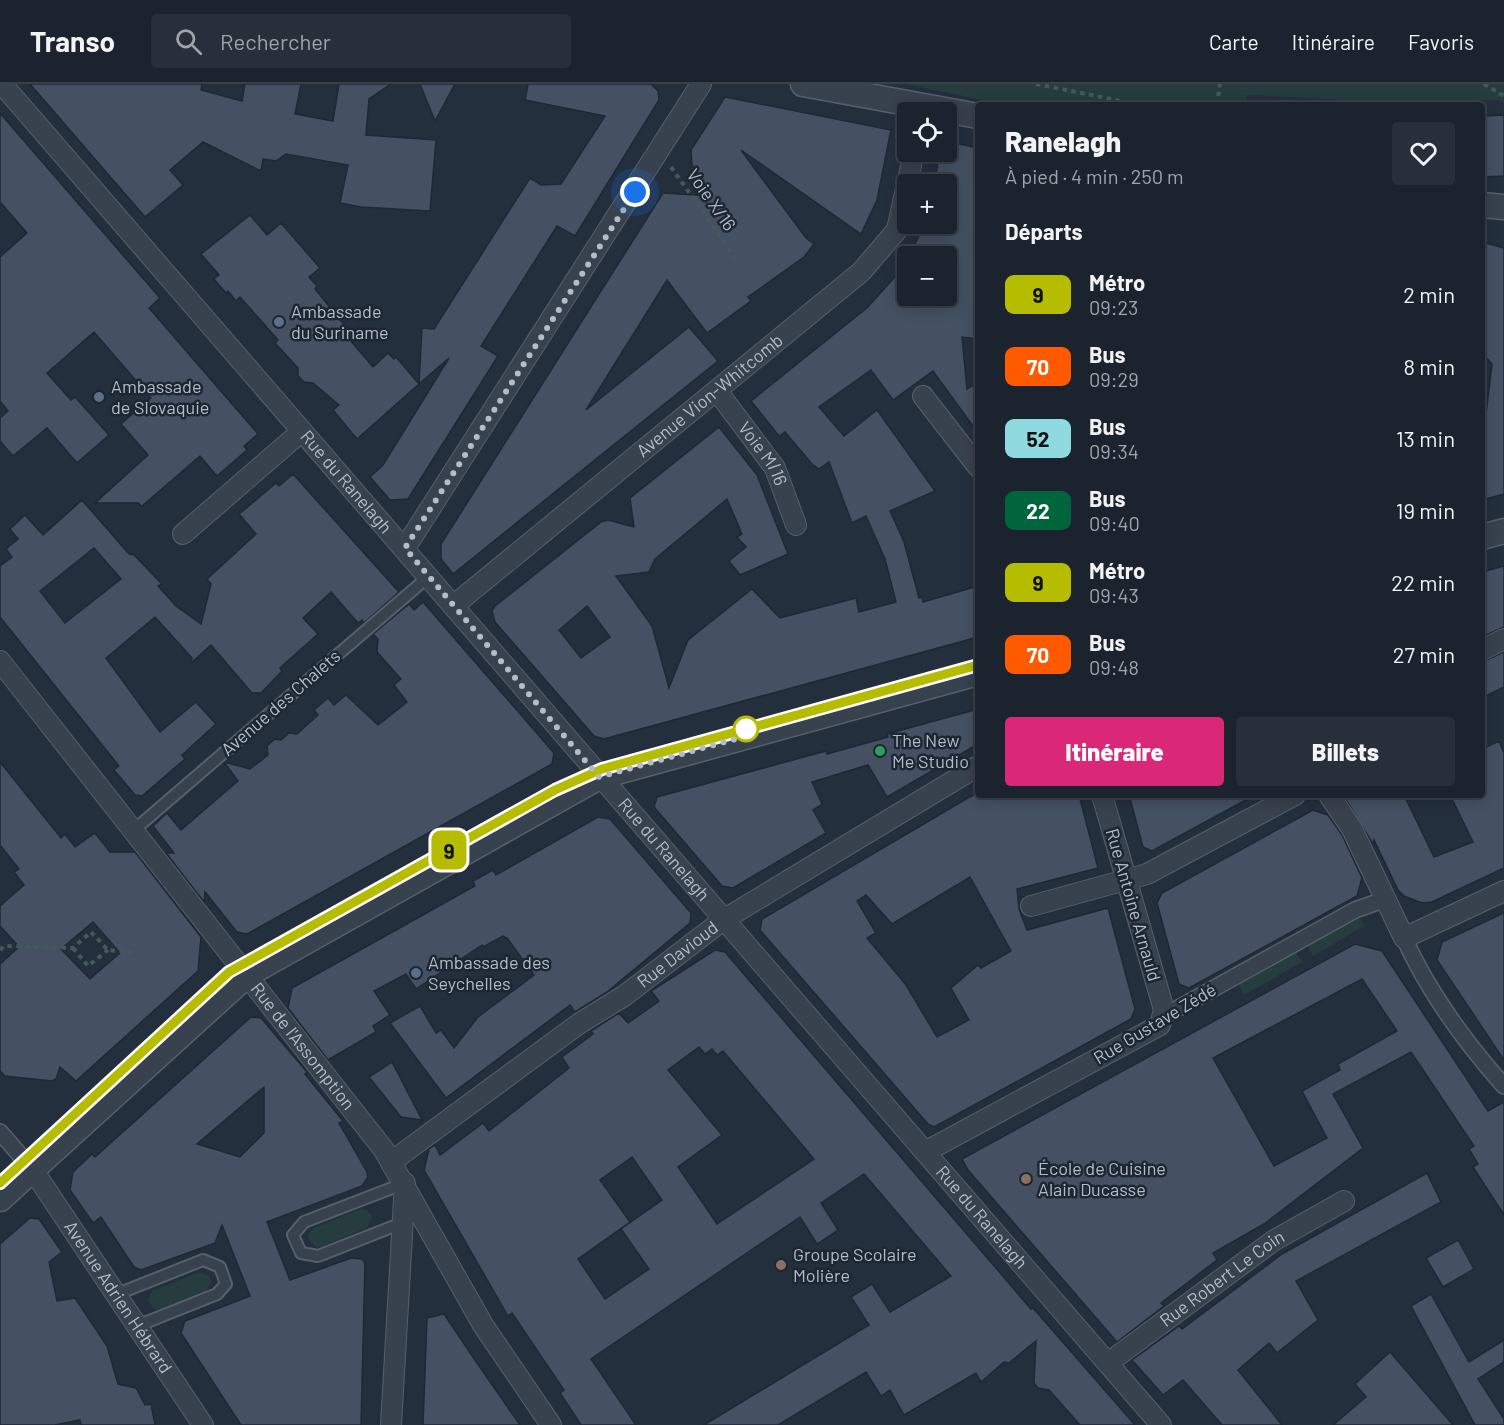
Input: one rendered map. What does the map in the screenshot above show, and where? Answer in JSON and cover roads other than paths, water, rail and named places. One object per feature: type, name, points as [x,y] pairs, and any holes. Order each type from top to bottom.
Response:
[{"type":"street","name":"Rue du Ranelagh","points":[[2,84],[1161,1425]]},
{"type":"street","points":[[405,548],[660,152],[701,84]]},
{"type":"street","points":[[803,84],[897,105]]},
{"type":"street","points":[[957,114],[975,116]]},
{"type":"street","name":"Avenue Vion-Whitcomb","points":[[453,606],[861,272],[897,230],[912,162]]},
{"type":"street","points":[[1485,205],[1504,207]]},
{"type":"street","name":"Voie M/16","points":[[717,391],[775,468],[796,525]]},
{"type":"street","points":[[923,396],[975,463]]},
{"type":"street","points":[[183,534],[302,431]]},
{"type":"street","points":[[1485,536],[1504,531]]},
{"type":"street","points":[[1485,648],[1504,639]]},
{"type":"street","name":"Rue de l'Assomption","points":[[0,661],[248,974],[391,1162],[405,1182],[483,1325],[551,1425]]},
{"type":"street","points":[[0,1199],[248,974],[599,777],[975,674]]},
{"type":"street","name":"Rue Davioud","points":[[391,1162],[580,1023],[624,996],[723,920],[975,768]]},
{"type":"street","name":"Rue Antoine Arnauld","points":[[1103,798],[1164,1016]]},
{"type":"street","points":[[1031,906],[1148,874],[1289,798]]},
{"type":"street","points":[[1331,798],[1352,828],[1413,957],[1476,1054],[1504,1086]]},
{"type":"street","points":[[1404,938],[1504,891]]},
{"type":"street","name":"Rue Gustave Zédé","points":[[925,1152],[1160,1025],[1164,1016],[1355,910],[1386,899]]},
{"type":"street","points":[[0,1132],[33,1170]]},
{"type":"street","name":"Avenue Adrien Hébrard","points":[[33,1170],[203,1425]]},
{"type":"street","points":[[391,1425],[405,1182]]},
{"type":"street","name":"Rue Robert Le Coin","points":[[1108,1363],[1273,1240],[1344,1201]]},
{"type":"lane","name":"Avenue des Chalets","points":[[134,830],[428,577]]},
{"type":"lane","points":[[402,1223],[318,1256],[302,1253],[293,1235],[304,1222],[405,1182]]},
{"type":"lane","points":[[115,1295],[203,1260],[220,1267],[226,1284],[217,1294],[137,1326]]},
{"type":"metro line","name":"9","points":[[0,1183],[229,972],[555,790],[602,769],[975,666]]},
{"type":"place","name":"Ambassade du Suriname","points":[[279,322]]},
{"type":"place","name":"Ambassade de Slovaquie","points":[[99,397]]},
{"type":"place","name":"The New Me Studio","points":[[880,751]]},
{"type":"place","name":"Ambassade des Seychelles","points":[[416,973]]},
{"type":"place","name":"École de Cuisine Alain Ducasse","points":[[1026,1179]]},
{"type":"place","name":"Groupe Scolaire Molière","points":[[781,1265]]}]
